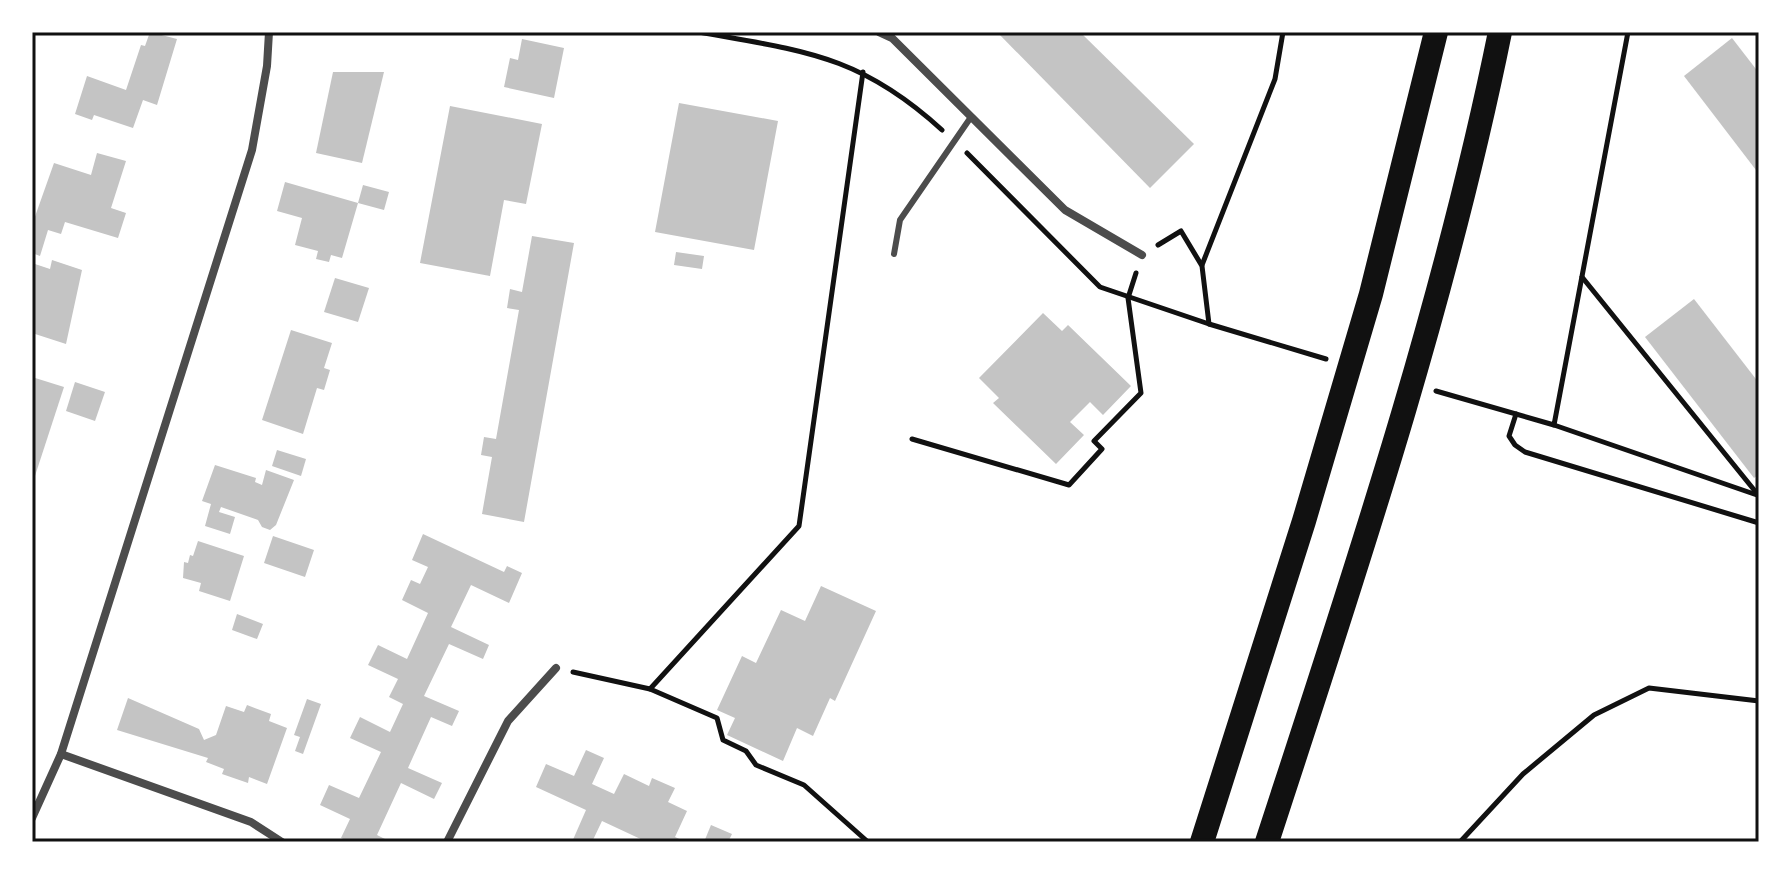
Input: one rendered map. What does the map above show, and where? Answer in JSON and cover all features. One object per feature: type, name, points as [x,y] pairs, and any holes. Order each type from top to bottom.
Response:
[{"type":"highway","points":[[1202,842],[1304,521],[1366,309],[1436,32]]},
{"type":"highway","points":[[1267,842],[1365,541],[1435,303],[1500,32]]},
{"type":"street","points":[[32,818],[61,754],[252,150],[267,66],[269,32]]},
{"type":"street","points":[[879,32],[892,38],[1065,210],[1142,255]]},
{"type":"street","points":[[460,842],[448,841],[508,721],[556,668]]},
{"type":"street","points":[[61,754],[251,822],[282,842]]},
{"type":"lane","points":[[894,254],[900,220],[971,117]]},
{"type":"path","points":[[699,32],[809,52],[863,72],[908,99],[1100,287],[1247,336]]},
{"type":"path","points":[[1202,266],[1275,79],[1283,32]]},
{"type":"path","points":[[1554,425],[1628,32]]},
{"type":"path","points":[[650,689],[799,526],[863,72]]},
{"type":"path","points":[[1142,255],[1181,231],[1202,266],[1209,324]]},
{"type":"path","points":[[1582,277],[1758,495]]},
{"type":"path","points":[[912,439],[1069,485],[1102,449],[1094,441],[1141,393],[1128,298]]},
{"type":"path","points":[[1484,405],[1554,425],[1758,495]]},
{"type":"path","points":[[1516,414],[1509,436],[1525,452],[1759,523]]},
{"type":"path","points":[[556,668],[650,689],[717,718],[723,740],[746,751],[756,765],[804,785],[868,842]]},
{"type":"path","points":[[1460,842],[1523,774],[1594,715],[1649,688],[1759,701]]},
{"type":"building","points":[[150,32],[177,39],[157,105],[143,100],[133,128],[94,115],[92,120],[75,114],[87,76],[126,90],[141,45],[145,46]]},
{"type":"building","points":[[997,32],[1080,32],[1194,144],[1150,188]]},
{"type":"building","points":[[1732,38],[1759,73],[1759,174],[1684,76]]},
{"type":"building","points":[[522,39],[564,48],[554,98],[504,87],[510,58],[518,60]]},
{"type":"building","points":[[333,72],[384,72],[362,163],[316,153]]},
{"type":"building","points":[[679,103],[778,121],[754,250],[655,232]]},
{"type":"building","points":[[450,106],[542,124],[526,204],[504,200],[490,276],[420,263]]},
{"type":"building","points":[[97,153],[126,161],[111,208],[126,213],[118,238],[65,222],[61,234],[48,230],[40,256],[32,253],[32,225],[54,163],[91,175]]},
{"type":"building","points":[[285,182],[358,203],[342,258],[331,255],[329,262],[316,259],[318,251],[295,245],[302,218],[277,211]]},
{"type":"building","points":[[363,185],[389,192],[384,210],[358,203]]},
{"type":"building","points":[[532,236],[574,243],[524,522],[482,514],[492,457],[481,455],[484,437],[496,439],[519,310],[507,308],[510,289],[522,292]]},
{"type":"building","points":[[676,252],[704,256],[702,269],[674,265]]},
{"type":"building","points":[[52,260],[82,270],[66,344],[32,333],[32,263],[50,269]]},
{"type":"building","points":[[335,278],[369,288],[358,322],[324,312]]},
{"type":"building","points":[[1694,299],[1759,383],[1759,474],[1754,478],[1645,337]]},
{"type":"building","points":[[1043,313],[1062,331],[1068,325],[1131,386],[1103,415],[1090,402],[1070,422],[1084,435],[1056,464],[993,403],[999,398],[979,378]]},
{"type":"building","points":[[291,330],[332,343],[324,368],[330,370],[324,390],[317,388],[303,434],[262,420]]},
{"type":"building","points":[[32,377],[64,387],[33,482],[32,482]]},
{"type":"building","points":[[75,382],[105,392],[95,421],[66,411]]},
{"type":"building","points":[[277,450],[306,459],[301,476],[272,466]]},
{"type":"building","points":[[215,465],[256,478],[255,482],[262,485],[266,470],[294,480],[276,525],[270,530],[262,527],[258,520],[221,507],[219,512],[235,517],[230,534],[205,526],[211,504],[202,501]]},
{"type":"building","points":[[423,534],[504,572],[507,566],[522,573],[509,603],[471,585],[451,627],[489,645],[483,659],[449,644],[424,696],[459,711],[452,726],[431,717],[408,768],[442,783],[434,799],[401,783],[377,835],[391,842],[350,842],[341,838],[350,819],[320,805],[329,785],[359,798],[381,752],[350,738],[360,717],[390,732],[403,704],[389,697],[398,679],[368,665],[378,645],[407,659],[428,613],[402,600],[411,580],[420,584],[428,567],[412,560]]},
{"type":"building","points":[[273,536],[314,550],[305,577],[264,563]]},
{"type":"building","points":[[198,541],[244,556],[230,601],[199,591],[201,583],[183,578],[184,562],[188,563],[190,555],[193,556]]},
{"type":"building","points":[[821,586],[876,611],[835,701],[830,698],[813,736],[797,728],[783,761],[727,735],[735,718],[717,710],[742,656],[756,663],[781,610],[805,621]]},
{"type":"building","points":[[237,614],[263,624],[257,639],[232,630]]},
{"type":"building","points":[[128,698],[199,729],[204,740],[216,735],[226,706],[244,712],[247,705],[271,714],[269,721],[287,728],[267,784],[249,777],[248,783],[222,774],[224,769],[206,762],[208,758],[117,730]]},
{"type":"building","points":[[307,699],[321,704],[303,754],[295,751],[300,737],[294,735]]},
{"type":"building","points":[[586,750],[604,758],[592,784],[614,794],[624,774],[649,786],[652,778],[675,788],[668,802],[687,811],[675,837],[686,842],[647,842],[602,821],[592,842],[572,842],[586,810],[536,787],[546,764],[574,776]]},
{"type":"building","points":[[711,825],[732,834],[728,842],[704,842]]}]
